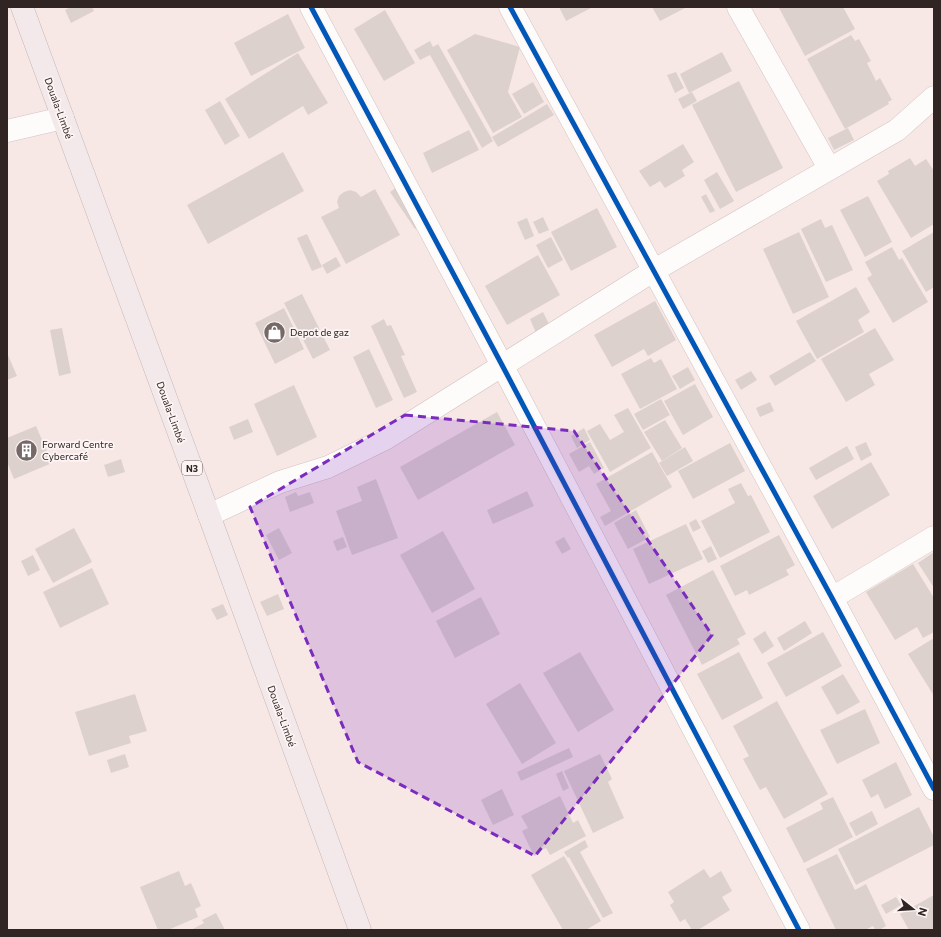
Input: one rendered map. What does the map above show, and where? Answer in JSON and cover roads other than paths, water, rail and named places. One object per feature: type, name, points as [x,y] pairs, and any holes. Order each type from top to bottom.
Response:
[{"type":"highway","name":"Douala-Limbé","points":[[22,7],[360,930]]},
{"type":"street","points":[[311,7],[502,365],[799,930]]},
{"type":"street","points":[[510,7],[832,598],[934,789]]},
{"type":"street","points":[[738,7],[830,168]]},
{"type":"street","points":[[209,515],[280,482],[328,467],[385,439],[653,271],[897,130],[934,97]]},
{"type":"street","points":[[7,131],[63,118]]},
{"type":"street","points":[[832,598],[934,537]]},
{"type":"place","name":"Depot de gaz","points":[[274,332]]},
{"type":"place","name":"Forward Centre Cybercafé","points":[[27,450]]}]
